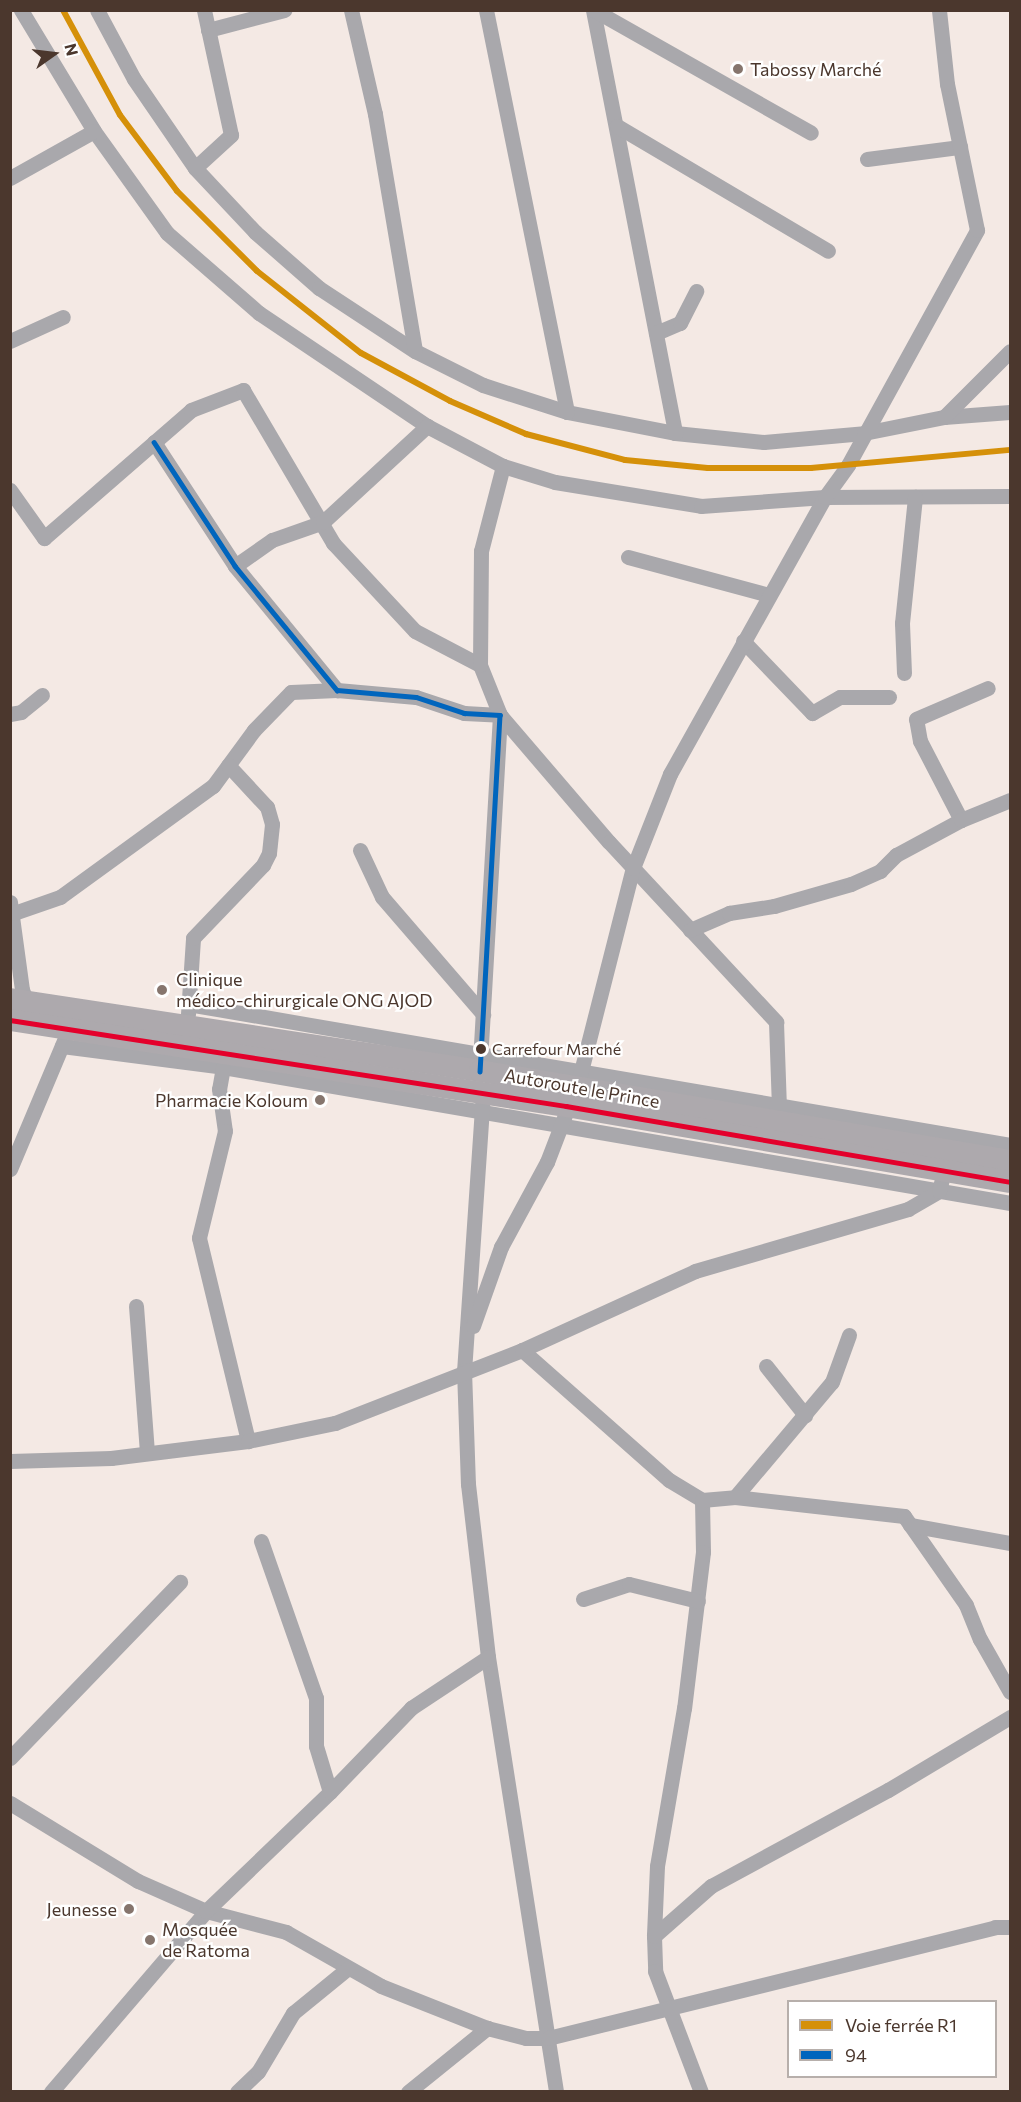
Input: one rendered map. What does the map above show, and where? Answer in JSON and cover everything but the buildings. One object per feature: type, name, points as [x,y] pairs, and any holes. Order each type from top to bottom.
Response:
[{"type":"main road","name":"Autoroute le Prince","points":[[19,1001],[188,1015],[481,1083]]},
{"type":"main road","name":"Autoroute le Prince","points":[[10,1020],[65,1037],[481,1083],[1011,1161]]},
{"type":"main road","name":"Autoroute le Prince","points":[[571,1098],[941,1181],[1011,1182]]},
{"type":"street","points":[[21,10],[94,131],[167,233],[259,313],[427,426],[503,466],[555,482],[701,506],[825,497],[1011,496]]},
{"type":"street","points":[[97,10],[134,80],[195,168],[255,232],[319,288],[415,351],[483,385],[567,412],[675,433],[764,442],[864,433],[944,417],[1011,412]]},
{"type":"street","points":[[195,168],[231,135],[204,10]]},
{"type":"street","points":[[208,30],[284,10]]},
{"type":"street","points":[[351,10],[375,114],[415,351]]},
{"type":"street","points":[[486,10],[567,412]]},
{"type":"street","points":[[594,10],[675,433]]},
{"type":"street","points":[[594,10],[811,134]]},
{"type":"street","points":[[469,1337],[501,1247],[571,1098],[633,868],[670,774],[825,497],[848,465],[977,230],[947,84],[939,10]]},
{"type":"street","points":[[617,126],[828,251]]},
{"type":"street","points":[[10,178],[94,131]]},
{"type":"street","points":[[867,159],[960,147]]},
{"type":"street","points":[[656,333],[680,323],[696,291]]},
{"type":"street","points":[[10,340],[63,317]]},
{"type":"street","points":[[944,417],[1011,351]]},
{"type":"street","points":[[10,490],[44,538],[191,410],[243,390],[323,522],[333,543],[415,632],[480,665]]},
{"type":"street","points":[[235,566],[272,540],[323,522],[427,426]]},
{"type":"street","points":[[154,442],[235,566],[337,690]]},
{"type":"street","points":[[503,466],[481,551],[480,665],[500,716],[633,868],[776,1022],[779,1106]]},
{"type":"street","points":[[904,673],[902,623],[915,496]]},
{"type":"street","points":[[628,557],[769,595]]},
{"type":"street","points":[[743,641],[812,713],[840,697],[889,697]]},
{"type":"street","points":[[961,820],[920,741],[916,719],[988,688]]},
{"type":"street","points":[[19,1001],[22,990],[12,908],[60,897],[213,786],[228,765],[291,692],[337,690],[416,697],[464,712],[500,716]]},
{"type":"street","points":[[10,714],[21,712],[42,695]]},
{"type":"street","points":[[500,716],[470,1251],[469,1337],[464,1370],[468,1484],[488,1657],[556,2091]]},
{"type":"street","points":[[188,1015],[193,938],[263,866],[270,853],[272,824],[267,807],[228,765]]},
{"type":"street","points":[[690,930],[729,913],[774,906],[851,884],[880,871],[896,855],[961,820],[1011,800]]},
{"type":"street","points":[[360,850],[382,897],[483,1014]]},
{"type":"street","points":[[10,1169],[65,1037],[223,1067],[481,1083],[571,1098],[779,1106],[1011,1145]]},
{"type":"street","points":[[223,1067],[219,1089],[225,1131],[199,1238],[248,1441]]},
{"type":"street","points":[[10,1461],[147,1454],[248,1441],[335,1423],[446,1382],[464,1370],[522,1350],[695,1271],[908,1209],[941,1181],[1011,1203]]},
{"type":"street","points":[[136,1306],[147,1454]]},
{"type":"street","points":[[735,1497],[832,1382],[849,1335]]},
{"type":"street","points":[[522,1350],[669,1480],[702,1500],[735,1497],[904,1516],[966,1605],[980,1639],[1011,1692]]},
{"type":"street","points":[[766,1366],[805,1415]]},
{"type":"street","points":[[701,2091],[655,1971],[654,1936],[657,1866],[704,1552],[702,1500]]},
{"type":"street","points":[[910,1526],[1011,1543]]},
{"type":"street","points":[[261,1541],[316,1698],[316,1746],[330,1792]]},
{"type":"street","points":[[10,1758],[180,1582]]},
{"type":"street","points":[[583,1599],[629,1584],[698,1601]]},
{"type":"street","points":[[51,2091],[206,1911],[330,1792],[411,1708],[488,1657]]},
{"type":"street","points":[[654,1936],[711,1886],[888,1790],[1011,1717]]},
{"type":"street","points":[[10,1803],[138,1881],[206,1911],[286,1932],[347,1969],[487,2028],[526,2038],[548,2038],[961,1936],[1011,1927]]},
{"type":"street","points":[[237,2091],[258,2072],[293,2013],[347,1969]]},
{"type":"street","points":[[408,2091],[487,2028]]},
{"type":"rail line","name":"R1","points":[[63,10],[120,115],[177,191],[257,271],[361,353],[450,401],[526,434],[625,460],[708,468],[811,468],[1010,450]]},
{"type":"transit line","name":"94","points":[[154,442],[235,566],[337,690],[416,697],[464,713],[500,715],[480,1071]]},
{"type":"transit line","points":[[10,1020],[566,1106],[1010,1182]]},
{"type":"place","name":"Tabossy Marché","points":[[738,69]]},
{"type":"place","name":"Clinique médico-chirurgicale ONG AJOD","points":[[162,990]]},
{"type":"place","name":"Carrefour Marché","points":[[481,1049]]},
{"type":"place","name":"Pharmacie Koloum","points":[[320,1100]]},
{"type":"place","name":"Jeunesse","points":[[129,1909]]},
{"type":"place","name":"Mosquée de Ratoma","points":[[150,1940]]}]
